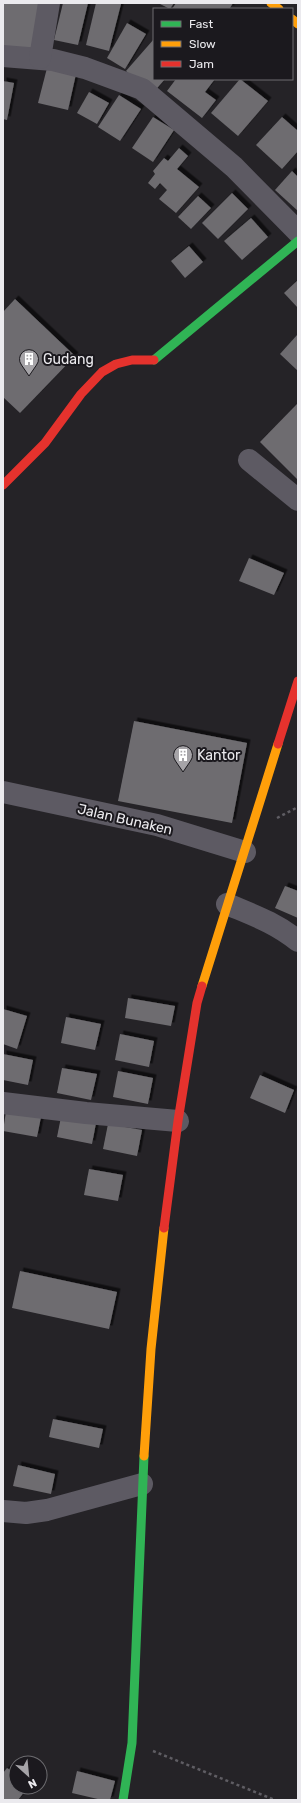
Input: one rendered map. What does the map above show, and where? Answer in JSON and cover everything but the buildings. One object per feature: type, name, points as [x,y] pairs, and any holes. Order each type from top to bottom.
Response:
[{"type":"main road","points":[[3,485],[51,436],[95,377],[108,367],[126,361],[138,359],[152,361],[298,241]]},
{"type":"main road","points":[[123,1800],[132,1743],[142,1484],[157,1283],[178,1120],[197,1003],[298,681]]},
{"type":"street","points":[[40,58],[49,3]]},
{"type":"street","points":[[3,56],[40,58],[85,68],[142,89],[234,167],[298,232]]},
{"type":"street","points":[[249,460],[298,500]]},
{"type":"street","name":"Jalan Bunaken","points":[[3,792],[157,826],[245,852]]},
{"type":"street","points":[[228,904],[265,919],[284,929],[298,941]]},
{"type":"street","points":[[3,1103],[86,1113],[178,1120]]},
{"type":"street","points":[[3,1511],[26,1513],[47,1510],[142,1484]]},
{"type":"path","points":[[132,1743],[275,1800]]},
{"type":"traffic: fast","points":[[154,360],[298,241]]},
{"type":"traffic: fast","points":[[123,1800],[132,1743],[144,1456]]},
{"type":"traffic: slow","points":[[271,3],[278,8]]},
{"type":"traffic: slow","points":[[293,20],[298,24]]},
{"type":"traffic: slow","points":[[202,986],[278,744]]},
{"type":"traffic: slow","points":[[144,1456],[151,1349],[164,1228]]},
{"type":"traffic: jam","points":[[3,485],[45,443],[81,394],[102,372],[116,364],[132,360],[154,360]]},
{"type":"traffic: jam","points":[[278,744],[298,681]]},
{"type":"traffic: jam","points":[[164,1228],[178,1121],[197,1003],[202,986]]},
{"type":"place","name":"Gudang","points":[[29,376]]},
{"type":"place","name":"Kantor","points":[[183,772]]}]
